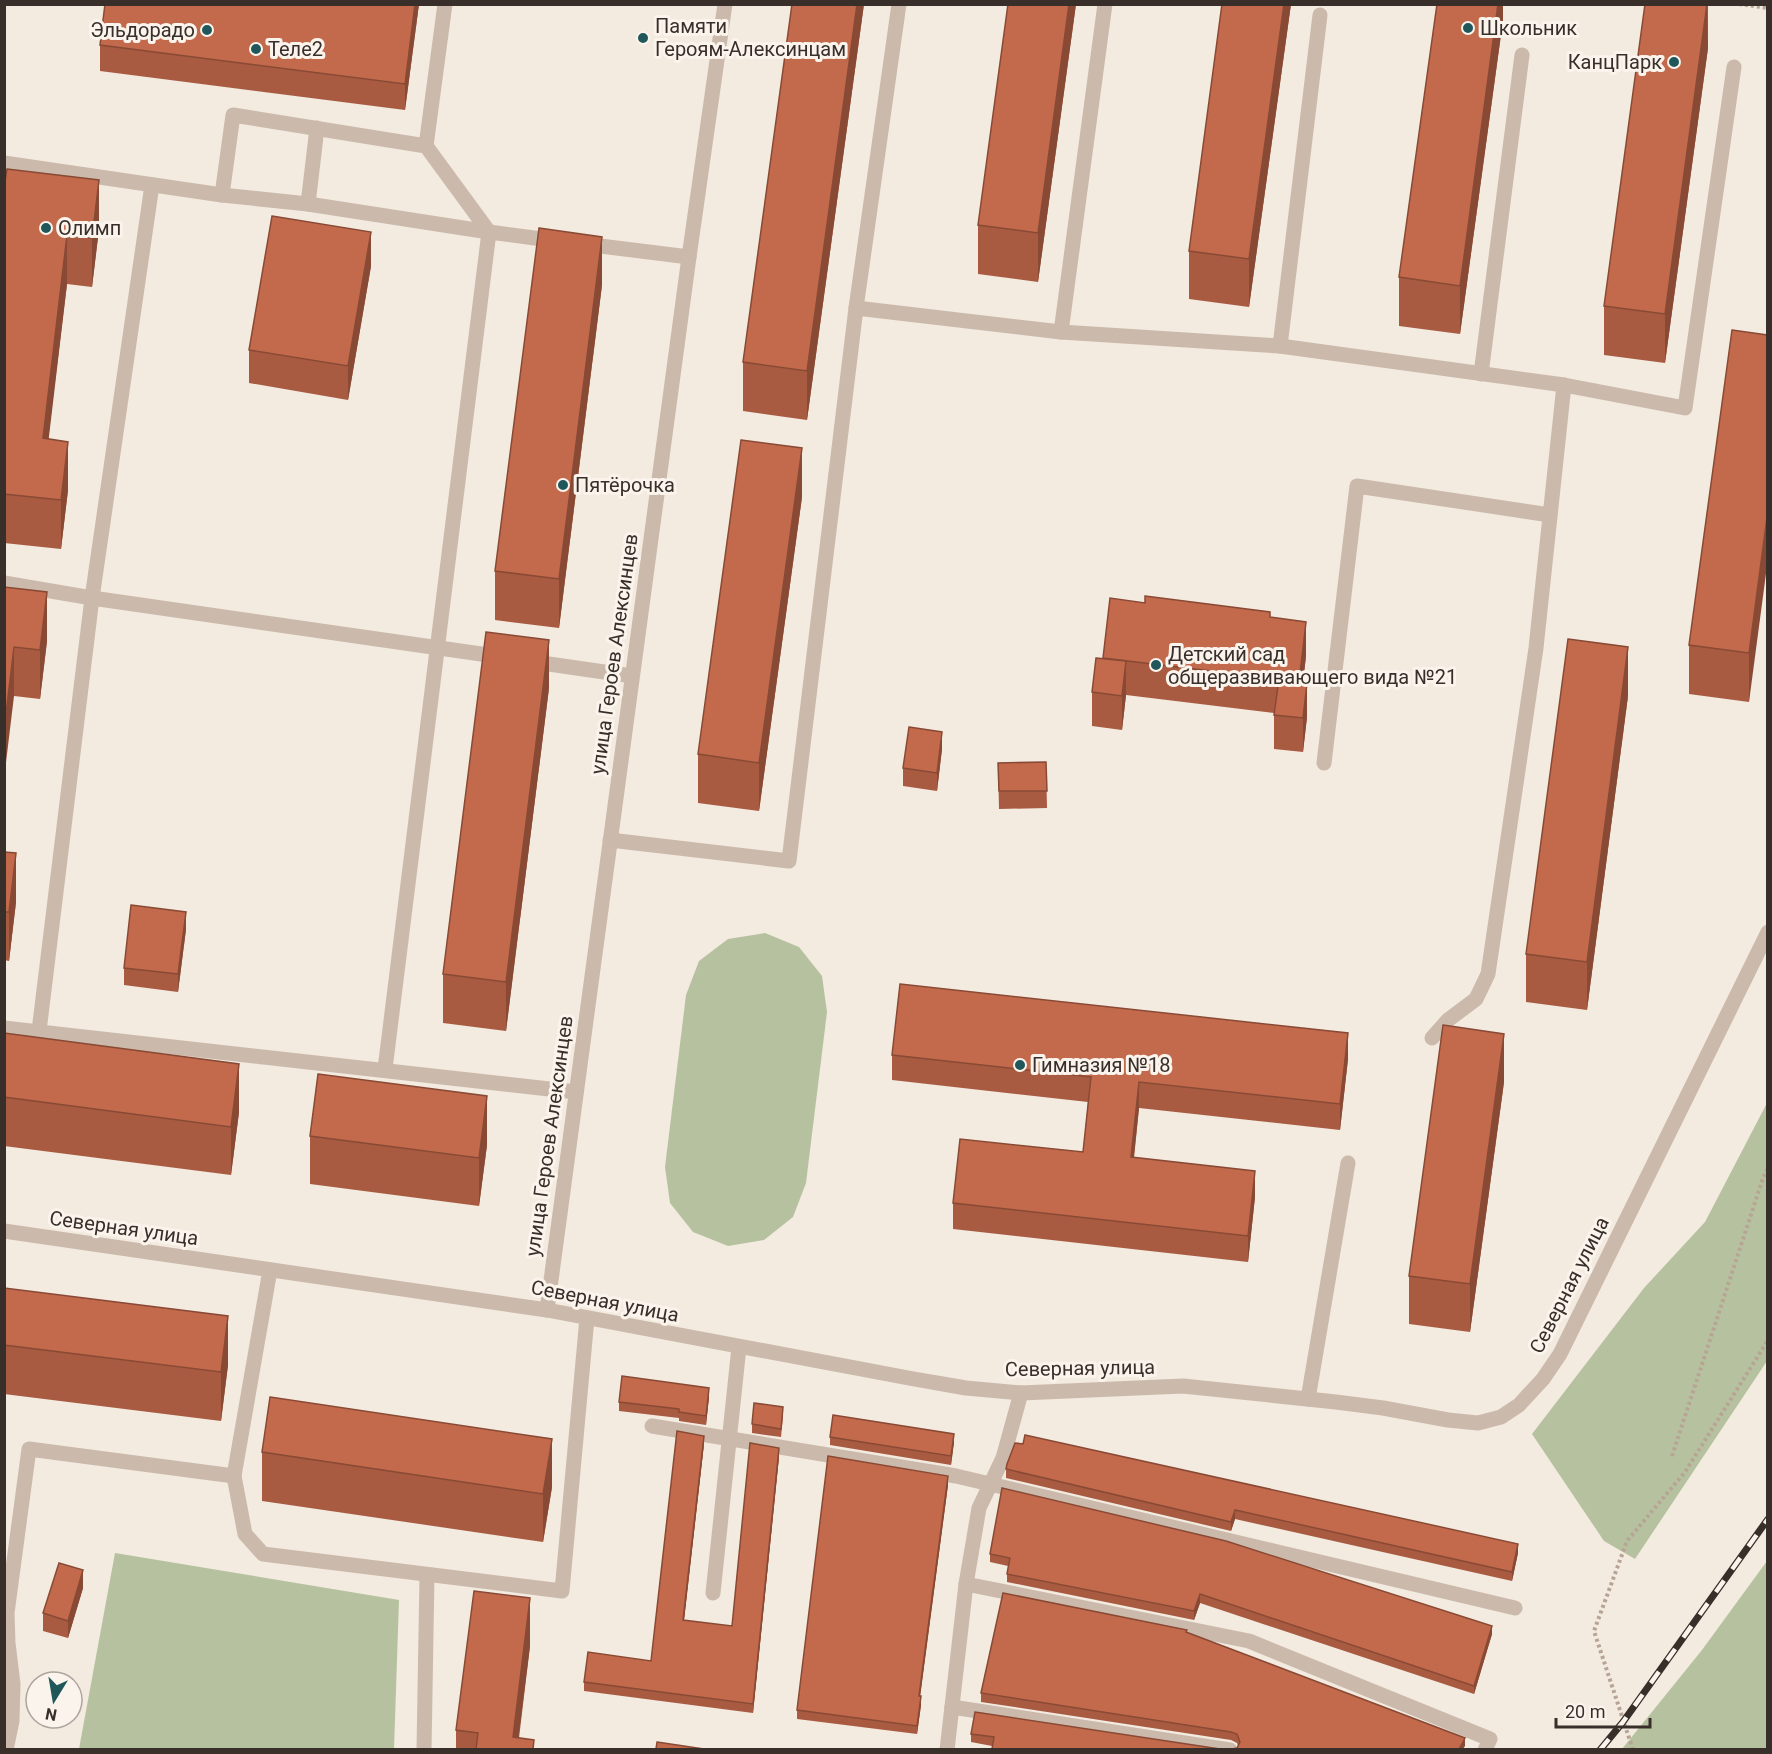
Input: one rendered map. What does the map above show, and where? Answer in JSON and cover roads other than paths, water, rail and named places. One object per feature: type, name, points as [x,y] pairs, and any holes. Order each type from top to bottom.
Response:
[{"type":"street","points":[[385,1069],[489,232],[426,146],[445,4]]},
{"type":"street","name":"улица Героев Алексинцев","points":[[547,1310],[725,4]]},
{"type":"street","points":[[610,840],[789,861],[856,308],[899,4]]},
{"type":"street","points":[[1061,332],[1105,4]]},
{"type":"street","points":[[1280,346],[1320,15]]},
{"type":"street","points":[[1480,374],[1522,55]]},
{"type":"street","points":[[856,308],[1061,332],[1280,346],[1564,385],[1685,408],[1734,67]]},
{"type":"street","points":[[222,195],[233,115],[426,146]]},
{"type":"street","points":[[309,204],[318,128]]},
{"type":"street","points":[[4,163],[222,195],[309,204],[489,232],[689,257]]},
{"type":"street","points":[[39,1031],[92,598],[152,185]]},
{"type":"street","points":[[1432,1038],[1448,1020],[1476,999],[1488,974],[1536,648],[1564,385]]},
{"type":"street","points":[[1324,763],[1357,486],[1550,515]]},
{"type":"street","points":[[4,583],[92,598],[632,676]]},
{"type":"street","name":"Северная улица","points":[[4,1232],[547,1310],[966,1388],[1021,1393],[1183,1386],[1308,1399],[1478,1423],[1501,1417],[1519,1405],[1544,1379],[1560,1354],[1767,932]]},
{"type":"street","points":[[4,1028],[576,1092]]},
{"type":"street","points":[[1308,1399],[1348,1162]]},
{"type":"street","points":[[270,1270],[234,1476],[244,1534],[263,1554],[562,1591],[587,1318]]},
{"type":"street","points":[[713,1593],[739,1347]]},
{"type":"street","points":[[948,1749],[966,1584],[978,1508],[1003,1458],[1021,1393]]},
{"type":"street","points":[[652,1426],[957,1476],[1515,1608]]},
{"type":"street","points":[[6,1749],[12,1721],[13,1684],[7,1614],[29,1449],[234,1476]]},
{"type":"street","points":[[424,1749],[427,1575]]},
{"type":"street","points":[[966,1584],[1248,1641],[1490,1738],[1485,1749]]},
{"type":"street","points":[[952,1707],[1230,1749]]},
{"type":"railway","points":[[1600,1750],[1623,1722],[1768,1519]]},
{"type":"place","name":"Школьник","points":[[1468,28]]},
{"type":"place","name":"Эльдорадо","points":[[207,30]]},
{"type":"place","name":"Памяти Героям-Алексинцам","points":[[643,38]]},
{"type":"place","name":"Теле2","points":[[256,49]]},
{"type":"place","name":"КанцПарк","points":[[1674,62]]},
{"type":"place","name":"Олимп","points":[[46,228]]},
{"type":"place","name":"Пятёрочка","points":[[563,485]]},
{"type":"place","name":"Детский сад общеразвивающего вида №21","points":[[1156,665]]},
{"type":"place","name":"Гимназия №18","points":[[1020,1065]]}]
